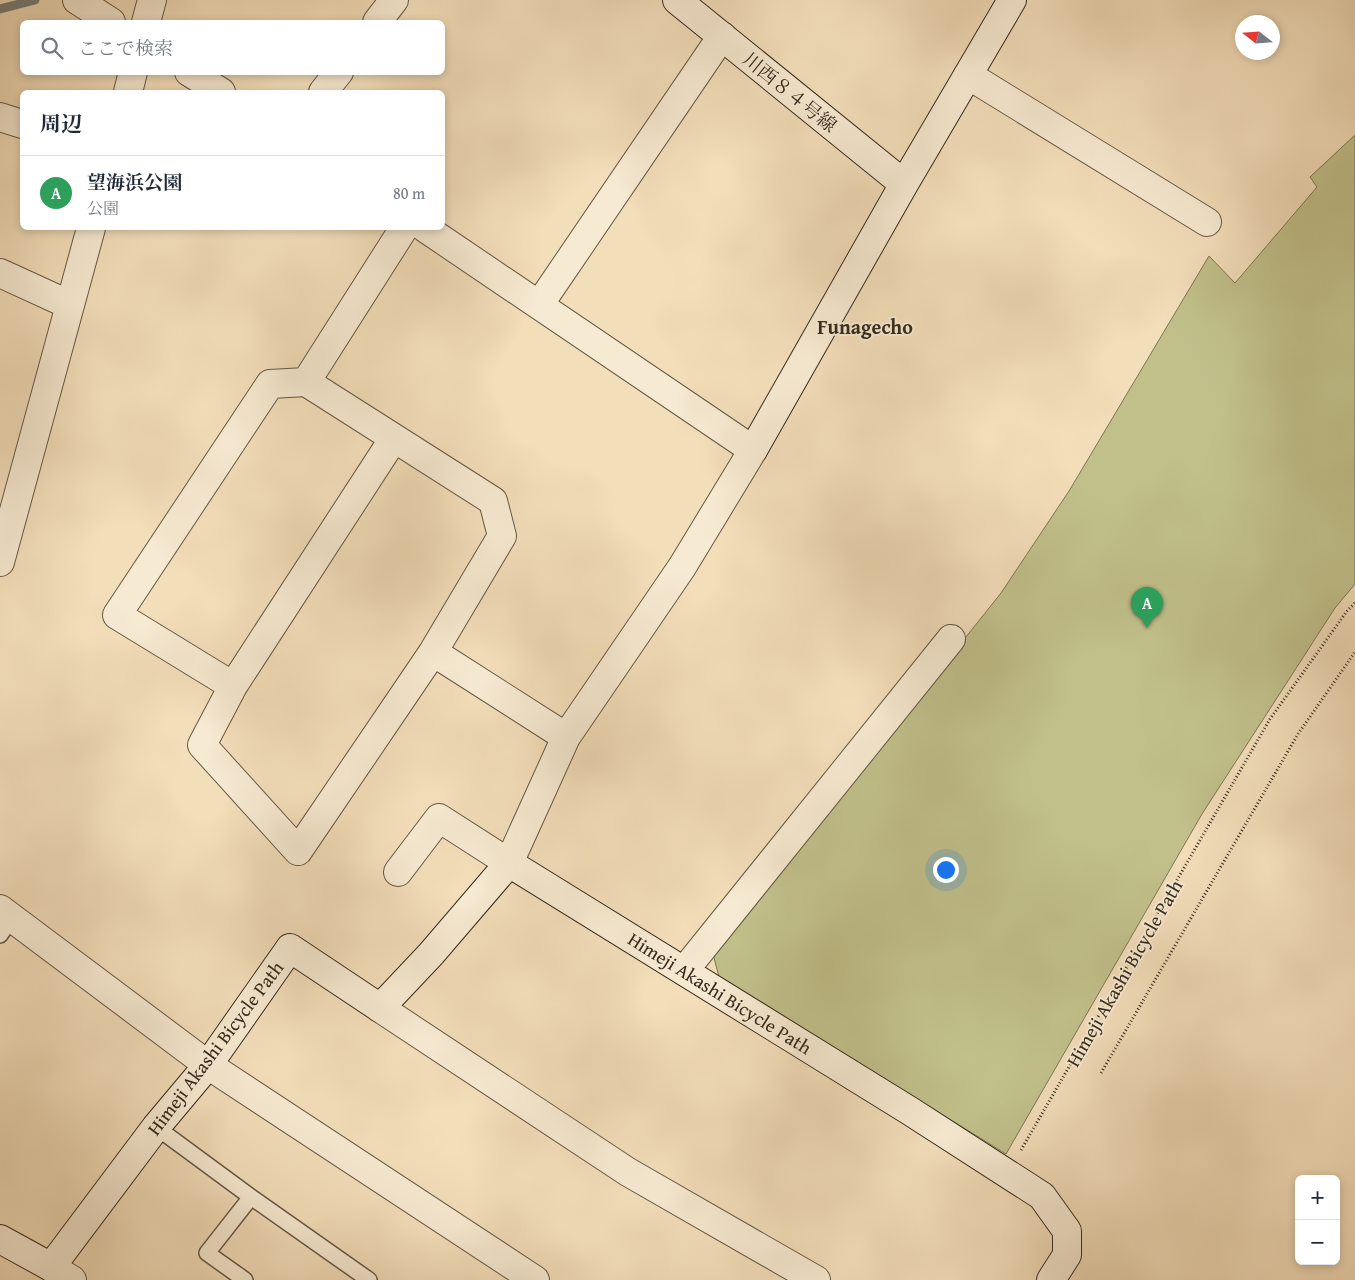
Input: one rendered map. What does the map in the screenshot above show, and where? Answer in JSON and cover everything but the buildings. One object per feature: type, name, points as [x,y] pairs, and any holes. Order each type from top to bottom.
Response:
[{"type":"street","points":[[77,0],[108,20]]},
{"type":"street","points":[[147,20],[152,0]]},
{"type":"street","points":[[379,20],[394,0]]},
{"type":"street","name":"川西８４号線","points":[[677,0],[904,184]]},
{"type":"street","points":[[816,1280],[628,1172],[380,1008],[431,954],[509,863],[566,737],[682,567],[753,450],[904,184],[1012,0]]},
{"type":"street","points":[[538,305],[722,36]]},
{"type":"street","points":[[128,90],[132,75]]},
{"type":"street","points":[[194,75],[218,90]]},
{"type":"street","points":[[325,90],[337,75]]},
{"type":"street","points":[[968,75],[1207,222]]},
{"type":"street","points":[[0,118],[20,123]]},
{"type":"street","points":[[0,562],[90,230]]},
{"type":"street","points":[[306,382],[403,230]]},
{"type":"street","points":[[428,230],[753,450]]},
{"type":"street","points":[[0,273],[70,305]]},
{"type":"street","points":[[233,686],[116,615],[270,384],[306,382],[394,438],[493,501],[502,536],[433,652],[298,851],[202,745],[233,686],[394,438]]},
{"type":"street","points":[[684,971],[951,639]]},
{"type":"street","points":[[433,652],[566,737]]},
{"type":"street","name":"Himeji Akashi Bicycle Path","points":[[398,872],[439,818],[1008,1173]]},
{"type":"street","points":[[4,921],[208,1065],[534,1280]]},
{"type":"street","name":"Himeji Akashi Bicycle Path","points":[[0,1239],[62,1274],[156,1127],[208,1065],[290,948],[380,1008]]},
{"type":"street","points":[[1008,1173],[1042,1196],[1067,1231],[1067,1255],[1051,1280]]},
{"type":"lane","points":[[156,1127],[369,1280]]},
{"type":"lane","points":[[245,1280],[207,1253],[251,1197]]},
{"type":"path","name":"Himeji Akashi Bicycle Path","points":[[1008,1173],[1270,719],[1355,603]]},
{"type":"path","name":"Himeji Akashi Bicycle Path","points":[[1101,1072],[1298,734],[1355,652]]},
{"type":"shaded area","points":[[1355,135],[1355,584],[1335,608],[1202,814],[1006,1154],[719,977],[713,954],[1001,593],[1069,491],[1209,256],[1235,283],[1317,187],[1310,177]]},
{"type":"waterway","points":[[0,9],[35,0]]},
{"type":"place","name":"望海浜公園","points":[[1147,628]]},
{"type":"district","name":"Funagecho","points":[[865,327]]}]
